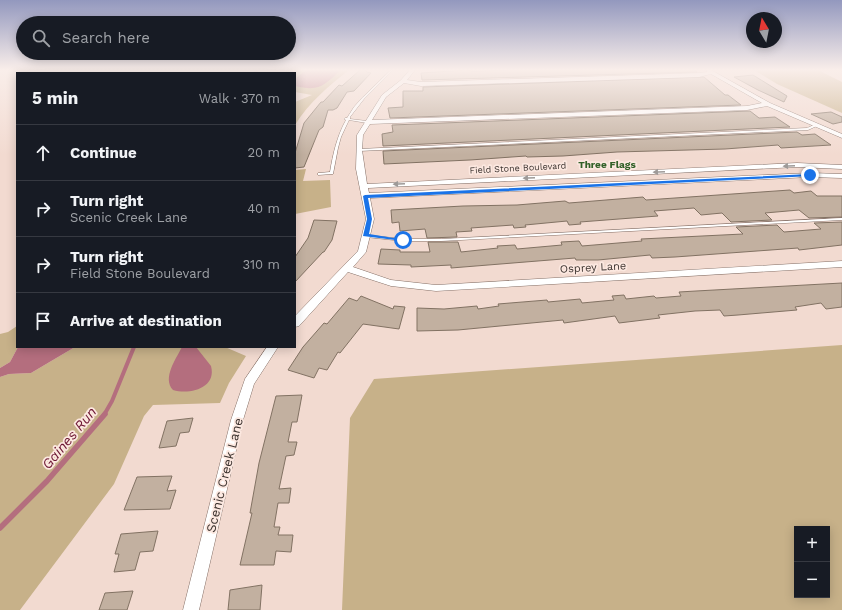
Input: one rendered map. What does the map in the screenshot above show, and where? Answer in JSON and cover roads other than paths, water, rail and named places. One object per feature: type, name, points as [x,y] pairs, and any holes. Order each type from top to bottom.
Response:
[{"type":"street","points":[[296,322],[362,252],[370,219],[365,196],[359,150],[360,135],[382,98]]},
{"type":"street","points":[[758,98],[842,136]]},
{"type":"street","points":[[367,122],[746,108],[768,104]]},
{"type":"street","name":"Field Stone Boulevard","points":[[364,186],[789,166],[842,167]]},
{"type":"street","name":"Field Stone Boulevard","points":[[365,196],[795,176],[842,176]]},
{"type":"street","name":"Osprey Lane","points":[[347,268],[371,279],[400,286],[436,288],[842,264]]},
{"type":"street","name":"Scenic Creek Lane","points":[[191,610],[237,420],[249,382],[272,348]]},
{"type":"lane","points":[[319,174],[332,173],[338,139],[346,118],[363,98]]},
{"type":"lane","points":[[346,118],[367,122]]},
{"type":"lane","points":[[359,150],[808,129],[817,126]]},
{"type":"lane","points":[[366,236],[403,240],[441,240],[842,219]]},
{"type":"waterway","name":"Gaines Run","points":[[104,415],[112,401],[134,348]]},
{"type":"waterway","name":"Gaines Run","points":[[0,528],[47,481],[105,414]]},
{"type":"district","name":"Three Flags","points":[[607,164]]}]
